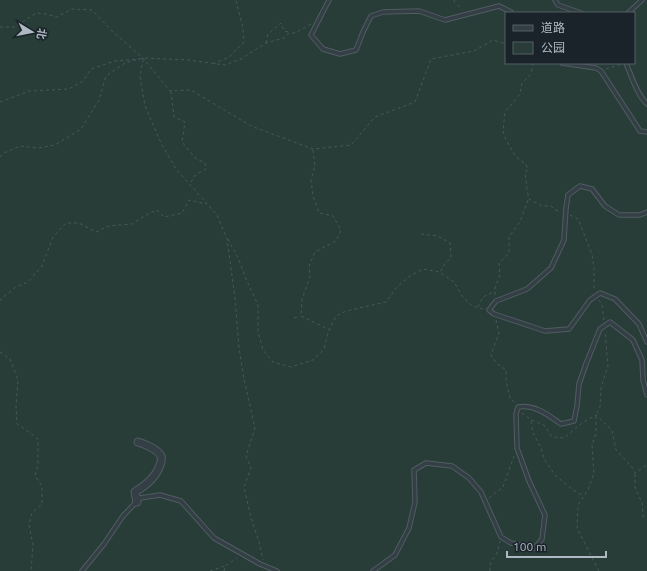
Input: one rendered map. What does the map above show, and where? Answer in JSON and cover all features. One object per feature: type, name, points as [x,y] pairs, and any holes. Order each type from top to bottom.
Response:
[{"type":"street","points":[[137,502],[135,492],[144,487],[152,479],[157,472],[161,459],[160,455],[148,445],[138,442]]},
{"type":"lane","points":[[329,0],[311,35],[323,49],[340,54],[356,50],[371,16],[383,12],[419,11],[445,20],[499,6],[511,12]]},
{"type":"lane","points":[[555,0],[558,5],[578,12]]},
{"type":"lane","points":[[629,12],[642,0]]},
{"type":"lane","points":[[569,64],[596,68],[602,71],[640,131],[647,132]]},
{"type":"lane","points":[[626,64],[635,85],[647,104]]},
{"type":"lane","points":[[647,212],[640,215],[619,216],[605,206],[592,189],[580,186],[568,194],[565,213],[564,240],[551,268],[527,289],[496,301],[489,310],[494,314],[545,331],[569,329],[590,300],[600,293],[615,299],[639,324],[647,342]]},
{"type":"lane","points":[[372,571],[395,555],[409,528],[415,502],[414,470],[426,463],[452,466],[469,478],[481,492],[501,537],[511,543],[535,548],[542,540],[545,515],[529,481],[517,448],[516,414],[518,407],[523,406],[537,408],[561,424],[574,421],[578,406],[578,384],[600,329],[610,322],[633,340],[642,360],[643,380],[647,395]]},
{"type":"lane","points":[[82,571],[104,544],[123,516],[140,498],[160,495],[181,500],[214,538],[264,566],[277,571]]},
{"type":"path","points":[[212,64],[229,57],[244,42],[243,28],[237,0]]},
{"type":"path","points":[[454,0],[460,9],[467,14]]},
{"type":"path","points":[[0,27],[15,27],[36,13],[57,17],[72,9],[92,10],[112,31],[143,58],[170,91],[174,117],[185,122],[182,142],[195,158],[205,163],[206,169],[195,175],[190,185]]},
{"type":"path","points":[[266,43],[268,34],[281,23],[284,31],[296,33],[319,19]]},
{"type":"path","points":[[0,102],[29,91],[69,89],[83,81],[91,69],[115,61],[143,58],[188,60],[225,65],[241,59],[266,43],[284,38],[289,33]]},
{"type":"path","points":[[170,91],[191,90],[251,126],[313,149],[351,145],[375,117],[415,102],[431,59],[474,51],[493,40],[505,44]]},
{"type":"path","points":[[0,157],[4,153],[20,146],[38,148],[55,145],[81,129],[99,100],[106,76],[125,63],[143,58]]},
{"type":"path","points":[[143,58],[140,77],[145,106],[161,143],[176,169],[217,215],[227,239],[239,260],[258,305],[258,331],[263,350],[273,362],[291,367],[313,360],[324,348],[328,333],[336,316],[346,311],[386,302],[397,287],[410,276],[423,269],[439,272],[454,282],[462,296],[472,306],[489,310]]},
{"type":"path","points":[[496,301],[495,288],[500,275],[499,263],[509,253],[508,237],[520,222],[529,199],[526,190],[525,172],[528,170],[526,164],[516,157],[506,140],[503,131],[505,112],[520,94],[522,83],[531,74],[532,64]]},
{"type":"path","points":[[602,71],[623,64]]},
{"type":"path","points":[[301,316],[302,299],[310,277],[309,266],[316,252],[336,241],[341,230],[333,216],[319,213],[313,196],[311,180],[315,166],[313,149]]},
{"type":"path","points":[[529,199],[542,206],[551,206],[555,210],[578,219],[592,254],[594,287],[596,296],[602,305],[608,366],[601,388],[600,407],[596,415],[596,433],[592,445],[594,473],[588,490],[578,505],[577,528],[599,571]]},
{"type":"path","points":[[0,301],[16,288],[28,282],[42,266],[53,237],[66,224],[79,223],[96,232],[109,226],[132,224],[157,210],[164,217],[182,213],[189,200],[207,204]]},
{"type":"path","points":[[421,234],[438,236],[450,243],[451,257],[439,272]]},
{"type":"path","points":[[227,239],[235,298],[239,348],[255,428],[246,456],[251,468],[244,487],[264,566]]},
{"type":"path","points":[[478,308],[483,297],[495,292]]},
{"type":"path","points":[[494,314],[498,334],[491,355],[496,363],[506,370],[506,381],[510,398],[518,407]]},
{"type":"path","points":[[294,318],[301,316],[330,330]]},
{"type":"path","points":[[0,352],[10,359],[18,380],[16,424],[38,439],[38,464],[35,476],[42,486],[42,504],[32,513],[29,525],[33,545],[31,571]]},
{"type":"path","points":[[516,414],[522,412],[531,420],[544,425],[552,437],[564,438],[582,423],[596,415]]},
{"type":"path","points":[[596,415],[612,430],[616,450],[632,467],[635,473],[634,487],[642,503],[643,516],[647,517]]},
{"type":"path","points":[[531,420],[532,433],[541,448],[544,459],[551,470],[573,490],[584,496]]},
{"type":"path","points":[[485,501],[503,487],[517,448]]},
{"type":"path","points":[[635,473],[647,465]]},
{"type":"path","points":[[490,571],[492,559],[496,554],[501,537]]},
{"type":"path","points":[[210,571],[225,566],[242,554]]},
{"type":"path","points":[[224,571],[225,566]]},
{"type":"green space","points":[[0,0],[647,0],[647,571],[0,571]]}]
